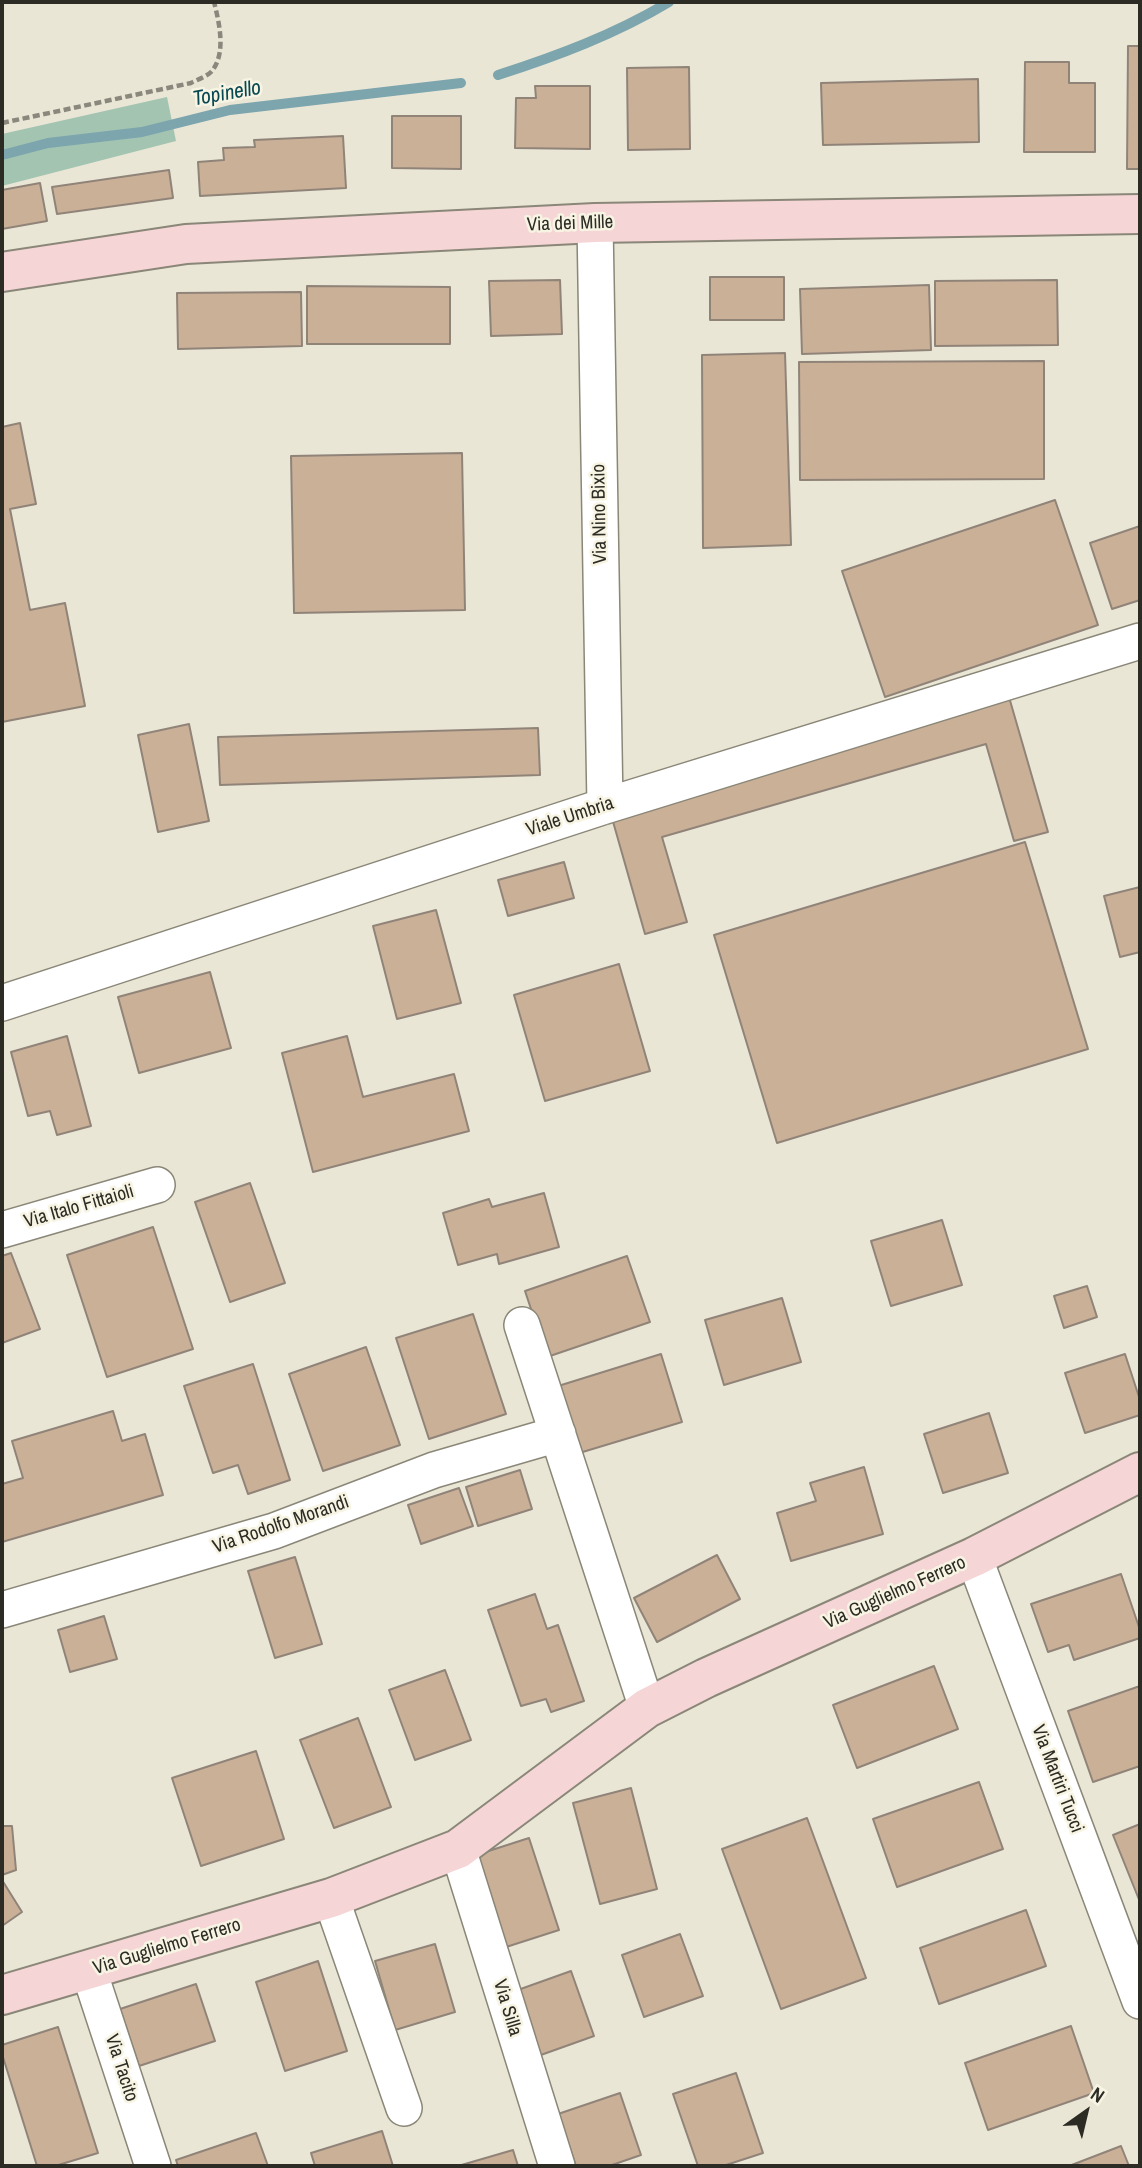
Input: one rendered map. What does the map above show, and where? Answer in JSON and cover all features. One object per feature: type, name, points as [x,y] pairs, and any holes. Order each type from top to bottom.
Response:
[{"type":"street","name":"Via dei Mille","points":[[2,272],[186,244],[595,223],[1140,214]]},
{"type":"street","name":"Via Nino Bixio","points":[[595,223],[605,806]]},
{"type":"street","name":"Viale Umbria","points":[[2,1003],[605,806],[1140,641]]},
{"type":"street","name":"Via Italo Fittaioli","points":[[2,1230],[157,1185]]},
{"type":"street","points":[[522,1325],[647,1708]]},
{"type":"street","name":"Via Rodolfo Morandi","points":[[2,1610],[274,1531],[433,1470],[558,1434]]},
{"type":"street","name":"Via Guglielmo Ferrero","points":[[2,1996],[331,1898],[458,1849],[647,1708],[706,1678],[974,1557],[1140,1472]]},
{"type":"street","name":"Via Martiri Tucci","points":[[974,1557],[1140,2001]]},
{"type":"street","name":"Via Silla","points":[[458,1849],[557,2166]]},
{"type":"street","points":[[331,1898],[404,2108]]},
{"type":"street","name":"Via Tacito","points":[[89,1971],[153,2166]]},
{"type":"path","points":[[2,123],[191,83],[211,72],[219,57],[220,26],[214,2]]},
{"type":"green space","points":[[167,97],[176,141],[2,186],[2,134]]},
{"type":"building","points":[[1128,46],[1140,46],[1140,169],[1127,169]]},
{"type":"building","points":[[1025,62],[1069,62],[1069,83],[1095,83],[1095,152],[1024,152]]},
{"type":"building","points":[[689,67],[690,149],[628,150],[627,68]]},
{"type":"building","points":[[978,79],[979,142],[823,145],[821,83]]},
{"type":"building","points":[[535,86],[590,86],[590,149],[515,148],[516,98],[536,98]]},
{"type":"building","points":[[392,116],[461,116],[461,169],[392,168]]},
{"type":"building","points":[[343,136],[346,188],[200,196],[198,162],[224,160],[223,148],[255,147],[254,140]]},
{"type":"building","points":[[169,170],[173,198],[57,214],[52,187]]},
{"type":"building","points":[[40,183],[47,221],[2,229],[2,190]]},
{"type":"building","points":[[710,277],[784,277],[784,320],[710,320]]},
{"type":"building","points":[[560,280],[562,334],[491,336],[489,281]]},
{"type":"building","points":[[1057,280],[1058,345],[935,346],[935,281]]},
{"type":"building","points":[[929,285],[931,350],[802,354],[800,289]]},
{"type":"building","points":[[307,286],[450,287],[450,344],[307,344]]},
{"type":"building","points":[[301,292],[302,346],[178,349],[177,293]]},
{"type":"building","points":[[785,353],[791,545],[703,548],[702,355]]},
{"type":"building","points":[[1044,361],[1044,479],[800,480],[799,362]]},
{"type":"building","points":[[20,423],[36,504],[10,509],[30,610],[65,603],[85,706],[2,722],[2,427]]},
{"type":"building","points":[[462,453],[465,610],[294,613],[291,456]]},
{"type":"building","points":[[1055,500],[1098,625],[885,697],[842,571]]},
{"type":"building","points":[[1140,526],[1140,600],[1112,609],[1090,543]]},
{"type":"building","points":[[1009,697],[1048,832],[1014,841],[986,744],[662,837],[687,922],[645,934],[610,811]]},
{"type":"building","points":[[189,724],[209,821],[158,832],[138,735]]},
{"type":"building","points":[[538,728],[540,775],[220,785],[218,737]]},
{"type":"building","points":[[1025,842],[1088,1049],[777,1143],[714,935]]},
{"type":"building","points":[[564,862],[574,898],[508,916],[498,880]]},
{"type":"building","points":[[1140,887],[1140,952],[1120,957],[1104,896]]},
{"type":"building","points":[[436,910],[461,1003],[397,1019],[373,926]]},
{"type":"building","points":[[619,964],[650,1071],[545,1101],[514,995]]},
{"type":"building","points":[[210,972],[231,1048],[139,1073],[118,997]]},
{"type":"building","points":[[67,1036],[91,1126],[57,1135],[50,1111],[28,1116],[11,1052]]},
{"type":"building","points":[[347,1036],[363,1097],[454,1074],[469,1131],[313,1172],[282,1053]]},
{"type":"building","points":[[250,1183],[285,1283],[230,1302],[195,1202]]},
{"type":"building","points":[[544,1193],[559,1247],[499,1264],[497,1254],[458,1265],[443,1213],[489,1199],[492,1207]]},
{"type":"building","points":[[942,1220],[962,1285],[891,1306],[871,1241]]},
{"type":"building","points":[[153,1227],[193,1349],[107,1377],[67,1255]]},
{"type":"building","points":[[11,1253],[40,1329],[2,1343],[2,1256]]},
{"type":"building","points":[[627,1256],[650,1322],[547,1357],[525,1291]]},
{"type":"building","points":[[1087,1286],[1097,1317],[1064,1328],[1054,1296]]},
{"type":"building","points":[[782,1298],[801,1362],[724,1385],[705,1320]]},
{"type":"building","points":[[473,1314],[506,1414],[429,1439],[396,1338]]},
{"type":"building","points":[[366,1347],[400,1445],[323,1471],[289,1374]]},
{"type":"building","points":[[661,1354],[682,1422],[576,1454],[555,1387]]},
{"type":"building","points":[[1125,1354],[1140,1400],[1140,1415],[1085,1433],[1065,1373]]},
{"type":"building","points":[[253,1364],[290,1480],[248,1494],[238,1465],[213,1473],[184,1386]]},
{"type":"building","points":[[113,1411],[122,1441],[145,1434],[163,1495],[2,1542],[2,1484],[23,1478],[12,1441]]},
{"type":"building","points":[[989,1413],[1008,1473],[943,1493],[924,1434]]},
{"type":"building","points":[[864,1467],[883,1534],[791,1561],[777,1513],[816,1501],[810,1483]]},
{"type":"building","points":[[520,1470],[532,1509],[478,1526],[466,1487]]},
{"type":"building","points":[[459,1488],[473,1526],[421,1544],[408,1505]]},
{"type":"building","points":[[717,1555],[740,1599],[657,1642],[634,1598]]},
{"type":"building","points":[[295,1557],[322,1644],[275,1658],[248,1571]]},
{"type":"building","points":[[1121,1574],[1140,1630],[1140,1638],[1074,1660],[1069,1645],[1048,1652],[1031,1604]]},
{"type":"building","points":[[535,1594],[547,1629],[558,1625],[584,1701],[551,1712],[546,1699],[521,1706],[488,1610]]},
{"type":"building","points":[[104,1616],[117,1659],[70,1672],[58,1630]]},
{"type":"building","points":[[934,1666],[958,1729],[857,1768],[833,1705]]},
{"type":"building","points":[[445,1670],[471,1740],[415,1760],[389,1690]]},
{"type":"building","points":[[1140,1686],[1140,1766],[1093,1782],[1068,1711]]},
{"type":"building","points":[[358,1718],[391,1807],[334,1828],[300,1740]]},
{"type":"building","points":[[256,1751],[284,1839],[201,1866],[172,1778]]},
{"type":"building","points":[[979,1782],[1003,1849],[897,1887],[873,1819]]},
{"type":"building","points":[[631,1788],[657,1889],[600,1904],[573,1803]]},
{"type":"building","points":[[807,1818],[866,1978],[781,2009],[722,1849]]},
{"type":"building","points":[[1140,1824],[1140,1902],[1113,1835]]},
{"type":"building","points":[[2,1826],[12,1826],[16,1870],[2,1875]]},
{"type":"building","points":[[529,1838],[559,1930],[503,1948],[473,1856]]},
{"type":"building","points":[[2,1880],[22,1912],[2,1926]]},
{"type":"building","points":[[1026,1910],[1046,1966],[939,2004],[920,1948]]},
{"type":"building","points":[[680,1934],[703,1996],[644,2017],[622,1955]]},
{"type":"building","points":[[435,1944],[455,2012],[395,2030],[375,1961]]},
{"type":"building","points":[[318,1961],[347,2051],[285,2071],[256,1982]]},
{"type":"building","points":[[571,1971],[594,2036],[538,2056],[515,1991]]},
{"type":"building","points":[[196,1984],[215,2041],[139,2066],[120,2009]]},
{"type":"building","points":[[1071,2026],[1094,2093],[988,2130],[965,2063]]},
{"type":"building","points":[[58,2027],[98,2153],[55,2166],[37,2166],[2,2054],[2,2045]]},
{"type":"building","points":[[736,2073],[763,2153],[723,2166],[698,2166],[673,2094]]},
{"type":"building","points":[[620,2093],[641,2155],[609,2166],[576,2166],[558,2114]]},
{"type":"building","points":[[382,2131],[393,2166],[315,2166],[311,2153]]},
{"type":"building","points":[[256,2133],[268,2166],[178,2166],[176,2160]]},
{"type":"building","points":[[1121,2146],[1129,2166],[1069,2166]]},
{"type":"building","points":[[513,2150],[518,2166],[458,2166]]},
{"type":"waterway","name":"Topinello","points":[[498,75],[586,43],[669,2]]},
{"type":"waterway","name":"Topinello","points":[[2,155],[48,143],[142,132],[230,110],[461,83]]}]
